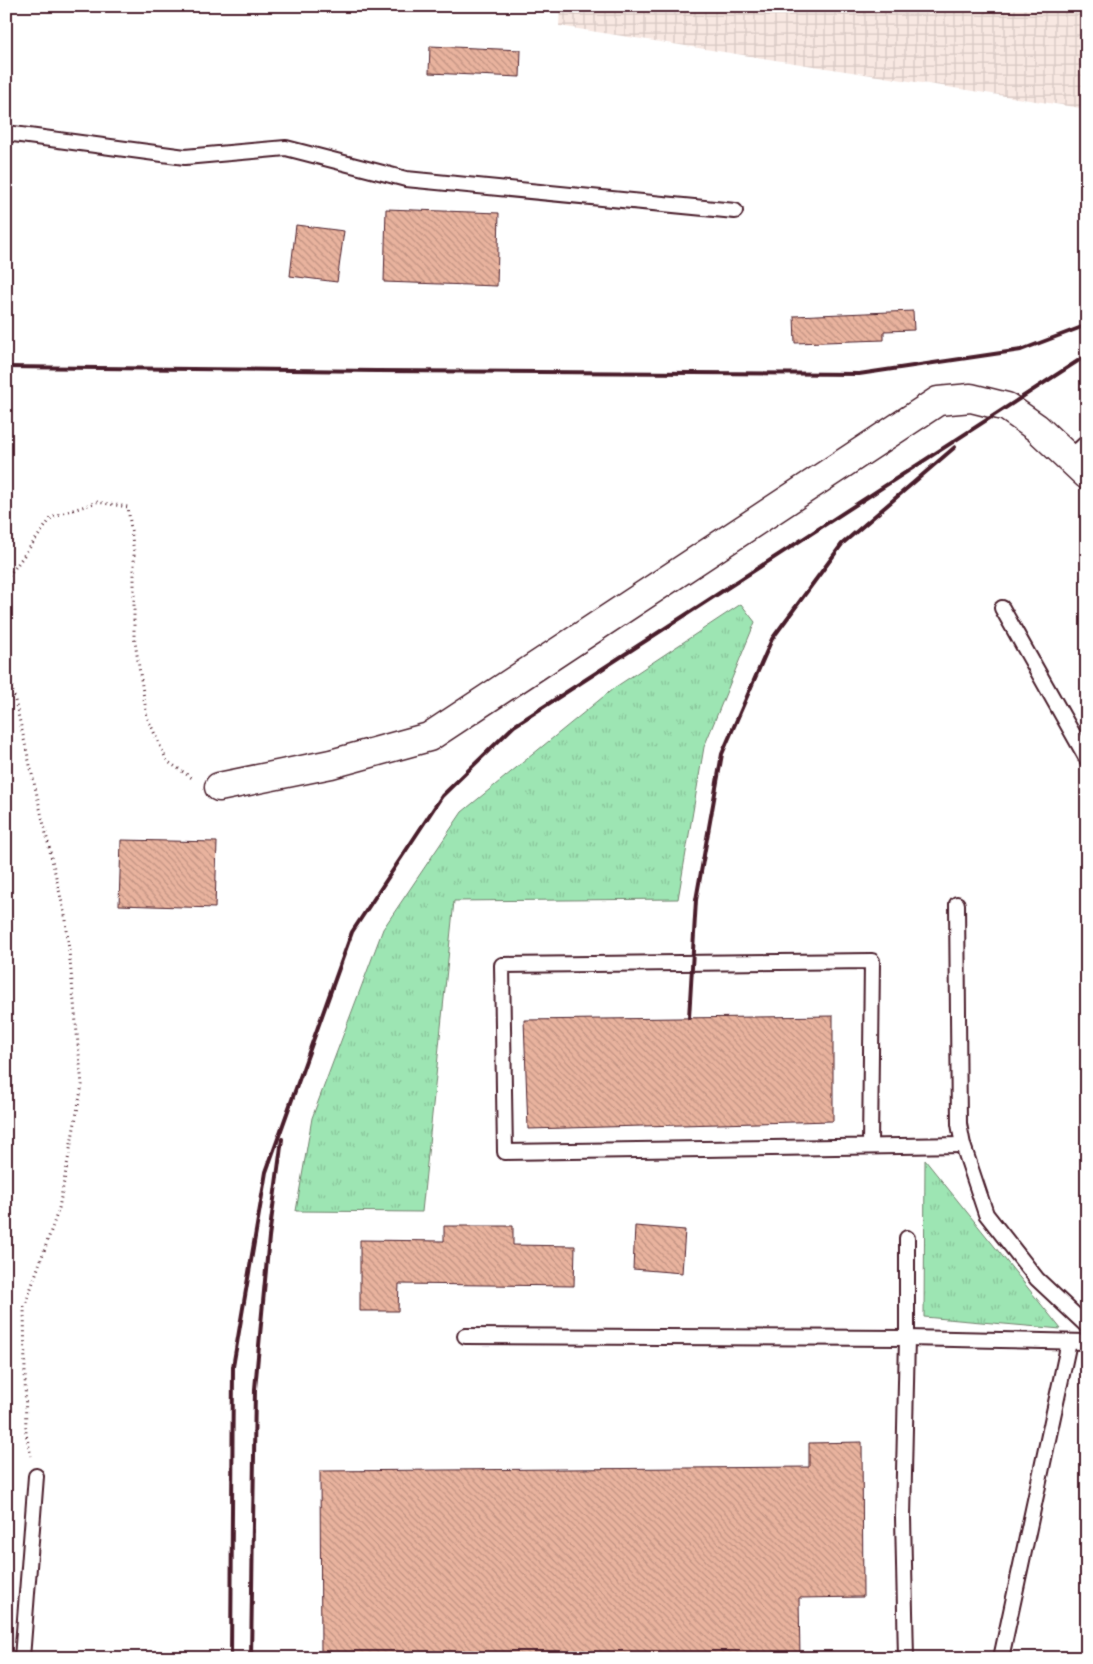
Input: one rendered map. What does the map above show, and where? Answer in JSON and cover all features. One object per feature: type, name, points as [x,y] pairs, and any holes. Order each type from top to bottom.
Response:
[{"type":"street","points":[[219,787],[331,764],[429,737],[938,401],[971,398],[1007,407],[1081,459]]},
{"type":"lane","points":[[6,133],[185,157],[286,148],[406,179],[735,211]]},
{"type":"lane","points":[[1002,608],[1087,759]]},
{"type":"lane","points":[[957,904],[959,1124],[963,1145],[986,1214],[1037,1279],[1087,1326]]},
{"type":"lane","points":[[870,1146],[872,960],[502,965],[505,1152],[963,1145]]},
{"type":"lane","points":[[906,1658],[903,1518],[907,1238]]},
{"type":"lane","points":[[465,1336],[907,1338],[1087,1342]]},
{"type":"lane","points":[[1000,1658],[1069,1342]]},
{"type":"lane","points":[[22,1658],[36,1476]]},
{"type":"path","points":[[6,580],[52,517],[97,502],[128,507],[134,552],[134,636],[147,717],[167,761],[188,777],[219,787]]},
{"type":"path","points":[[6,662],[66,920],[82,1085],[59,1208],[24,1308],[26,1434],[36,1476]]},
{"type":"shaded area","points":[[560,6],[1087,6],[1087,109],[559,26]]},
{"type":"green space","points":[[741,604],[755,622],[704,747],[678,899],[454,901],[422,1212],[296,1211],[312,1118],[383,929],[462,812],[614,688]]},
{"type":"green space","points":[[925,1160],[1061,1329],[924,1317]]},
{"type":"building","points":[[430,46],[521,50],[520,77],[429,73]]},
{"type":"building","points":[[386,209],[499,213],[497,286],[384,282]]},
{"type":"building","points":[[296,225],[344,231],[337,282],[290,276]]},
{"type":"building","points":[[913,311],[914,330],[884,331],[884,340],[795,343],[794,316]]},
{"type":"building","points":[[121,840],[217,842],[215,908],[119,905]]},
{"type":"building","points":[[833,1016],[833,1121],[528,1129],[524,1020]]},
{"type":"building","points":[[444,1226],[513,1226],[513,1245],[575,1246],[574,1286],[399,1284],[398,1311],[360,1311],[360,1240],[444,1241]]},
{"type":"building","points":[[635,1226],[685,1230],[682,1273],[633,1269]]},
{"type":"building","points":[[862,1442],[863,1597],[799,1598],[800,1658],[321,1658],[320,1471],[809,1467],[809,1443]]},
{"type":"railway","points":[[6,367],[859,374],[1021,350],[1087,325]]},
{"type":"railway","points":[[231,1658],[233,1367],[266,1172],[352,932],[442,796],[514,726],[1087,355]]},
{"type":"railway","points":[[689,1018],[696,900],[722,754],[772,639],[842,544],[955,447]]},
{"type":"railway","points":[[251,1658],[255,1389],[269,1237],[282,1139]]}]
